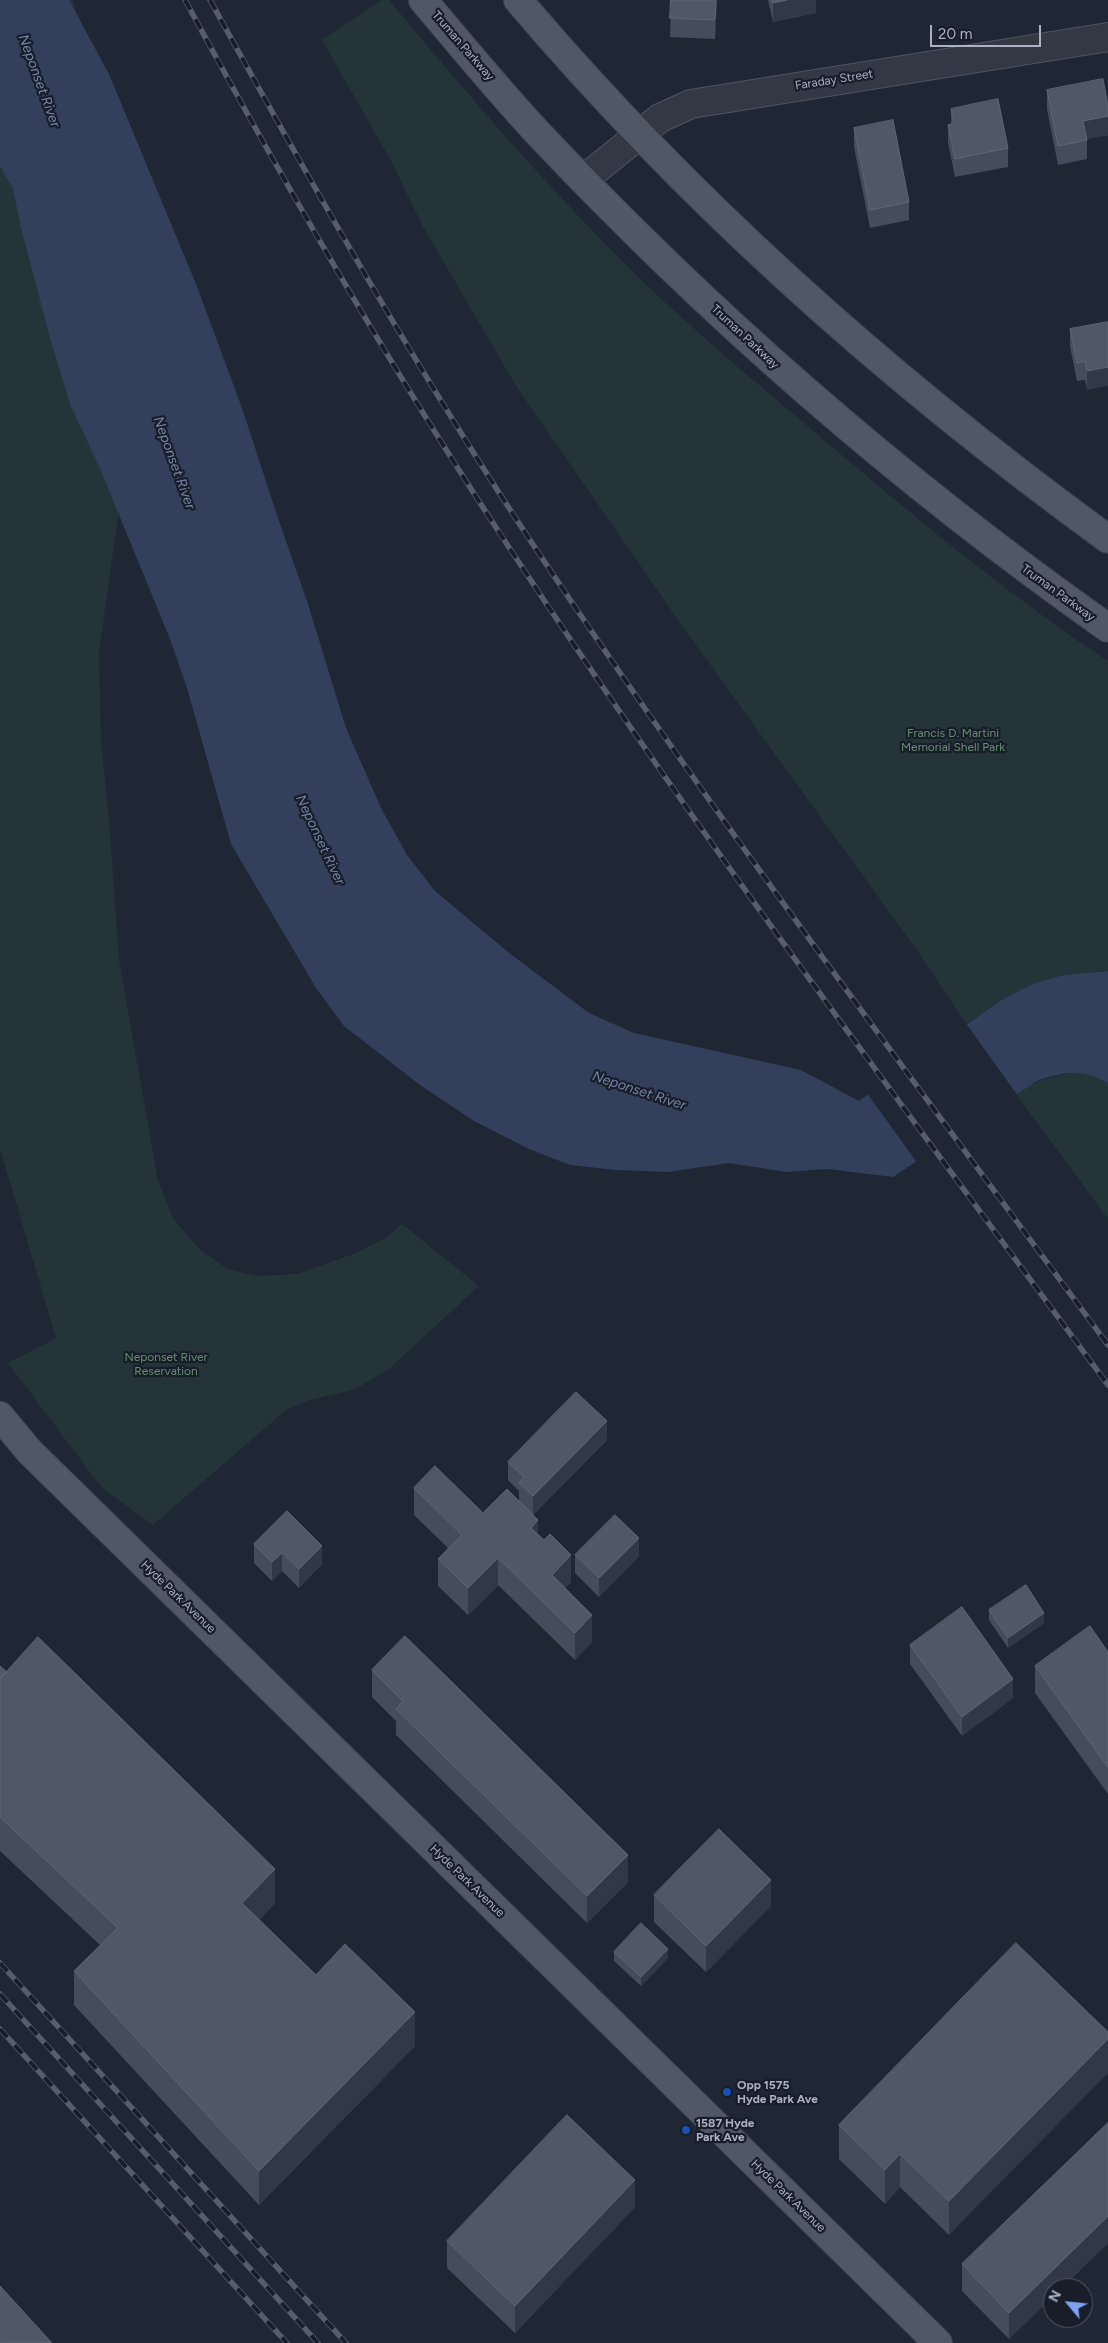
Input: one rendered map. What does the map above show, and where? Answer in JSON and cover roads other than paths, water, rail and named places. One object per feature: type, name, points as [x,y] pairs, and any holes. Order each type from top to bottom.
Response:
[{"type":"main road","name":"Truman Parkway","points":[[423,0],[534,129],[698,294],[852,433],[1005,554],[1108,628]]},
{"type":"main road","points":[[518,0],[639,134],[756,249],[847,332],[1007,464],[1108,539]]},
{"type":"main road","name":"Hyde Park Avenue","points":[[0,1416],[43,1465],[938,2343]]},
{"type":"street","name":"Faraday Street","points":[[583,180],[639,134],[670,112],[702,101],[1108,37]]},
{"type":"water","name":"Neponset River","points":[[0,0],[69,0],[109,74],[196,284],[242,408],[308,604],[346,728],[381,808],[407,855],[435,891],[508,952],[589,1013],[634,1033],[801,1070],[859,1101],[1001,1000],[1033,984],[1063,975],[1108,971],[1108,1084],[1091,1076],[1073,1073],[1055,1075],[1037,1081],[893,1177],[827,1169],[786,1172],[729,1163],[668,1172],[616,1170],[570,1165],[529,1149],[474,1121],[420,1085],[344,1026],[316,988],[231,844],[187,688],[170,639],[101,471],[70,404],[50,338],[21,228],[13,189],[0,166]]},
{"type":"railway","points":[[185,0],[345,284],[473,493],[518,561],[734,874],[882,1079],[1108,1385]]},
{"type":"railway","points":[[210,0],[368,279],[451,417],[538,552],[747,853],[1108,1345]]},
{"type":"railway","points":[[0,1963],[346,2343]]},
{"type":"railway","points":[[0,1994],[318,2343]]},
{"type":"railway","points":[[0,2029],[287,2343]]},
{"type":"place","name":"Opp 1575 Hyde Park Ave","points":[[727,2092]]},
{"type":"place","name":"1587 Hyde Park Ave","points":[[686,2130]]},
{"type":"park label","name":"Francis D. Martini Memorial Shell Park","points":[[953,740]]},
{"type":"park label","name":"Neponset River Reservation","points":[[166,1364]]}]
